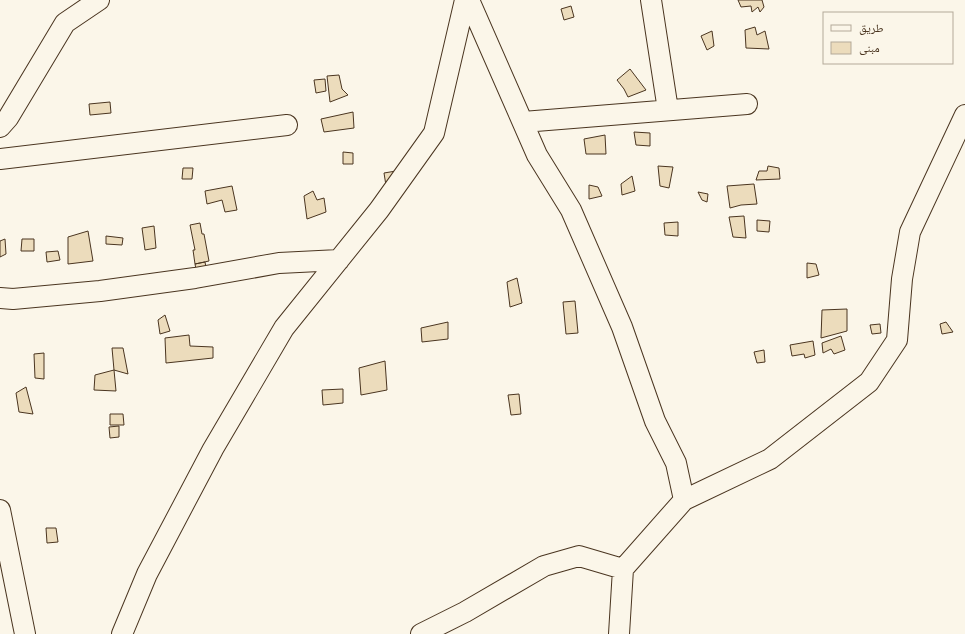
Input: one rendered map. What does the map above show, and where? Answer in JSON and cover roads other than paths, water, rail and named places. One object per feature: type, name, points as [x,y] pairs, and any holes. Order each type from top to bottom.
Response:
[{"type":"street","points":[[0,127],[8,118],[65,23],[99,0]]},
{"type":"street","points":[[122,634],[147,574],[213,449],[284,328],[379,210],[434,133],[465,0]]},
{"type":"street","points":[[469,0],[537,155],[571,210],[619,320],[655,421],[676,463],[684,500]]},
{"type":"street","points":[[651,0],[668,110]]},
{"type":"street","points":[[523,122],[747,104]]},
{"type":"street","points":[[619,634],[623,569],[684,500],[770,459],[868,382],[897,340],[902,279],[910,232],[965,115]]},
{"type":"street","points":[[0,159],[287,125]]},
{"type":"street","points":[[0,298],[13,300],[100,291],[195,278],[279,263],[339,260]]},
{"type":"street","points":[[0,510],[25,634]]},
{"type":"street","points":[[421,634],[465,612],[544,566],[579,556],[623,569]]}]
